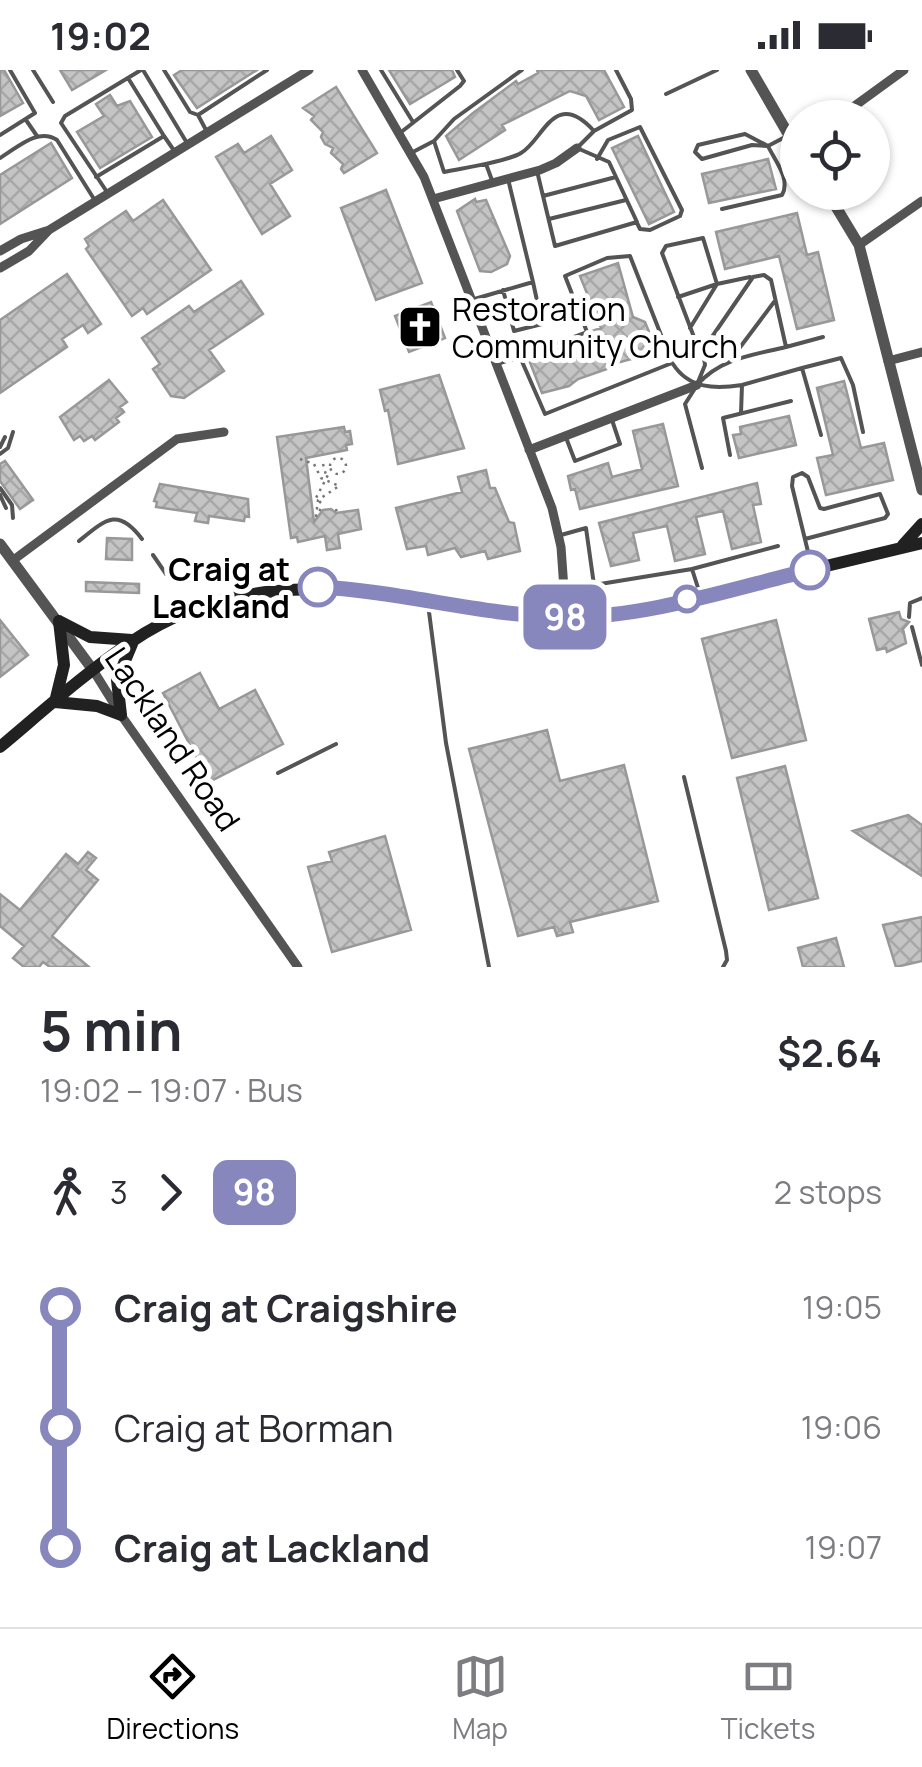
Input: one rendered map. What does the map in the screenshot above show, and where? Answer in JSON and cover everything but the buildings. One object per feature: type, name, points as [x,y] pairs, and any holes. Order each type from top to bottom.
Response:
[{"type":"main road","points":[[901,547],[922,524]]},
{"type":"main road","points":[[0,747],[134,640],[196,608],[255,592],[318,587],[566,617],[623,613],[922,543]]},
{"type":"main road","points":[[901,547],[922,553]]},
{"type":"main road","points":[[59,621],[90,636],[134,640]]},
{"type":"main road","points":[[55,702],[64,666],[59,621]]},
{"type":"main road","points":[[55,702],[97,706],[121,716],[117,680],[134,640]]},
{"type":"street","points":[[0,268],[94,201],[309,70]]},
{"type":"street","points":[[362,70],[412,153],[433,199],[552,508],[559,536],[566,617]]},
{"type":"street","points":[[751,70],[780,120]]},
{"type":"street","points":[[863,100],[904,70]]},
{"type":"street","points":[[433,199],[536,171],[556,163],[576,148]]},
{"type":"street","points":[[859,244],[922,202]]},
{"type":"street","points":[[838,210],[859,244],[922,490]]},
{"type":"street","points":[[0,251],[49,230]]},
{"type":"street","points":[[888,361],[922,352]]},
{"type":"street","points":[[529,450],[697,385]]},
{"type":"street","points":[[12,561],[178,438],[224,432]]},
{"type":"street","name":"Lackland Road","points":[[0,544],[59,621],[298,967]]},
{"type":"lane","points":[[0,135],[36,114],[10,70]]},
{"type":"lane","points":[[33,70],[53,102]]},
{"type":"lane","points":[[108,193],[61,124],[65,116],[142,70],[188,144]]},
{"type":"lane","points":[[164,70],[190,112],[198,115],[208,132]]},
{"type":"lane","points":[[198,115],[267,70]]},
{"type":"lane","points":[[381,70],[412,122]]},
{"type":"lane","points":[[400,133],[460,86],[464,81],[457,70]]},
{"type":"lane","points":[[412,153],[522,70]]},
{"type":"lane","points":[[597,158],[608,140],[640,127],[682,210],[680,216],[650,230],[640,229],[609,162],[597,158],[576,148],[594,130],[632,110],[631,99],[616,70]]},
{"type":"lane","points":[[666,94],[717,70]]},
{"type":"lane","points":[[128,78],[175,152]]},
{"type":"lane","points":[[434,140],[444,172],[523,153],[547,122],[566,116],[582,118],[594,130]]},
{"type":"lane","points":[[26,120],[37,136]]},
{"type":"lane","points":[[0,150],[2,157],[37,136],[48,134],[57,140],[94,201]]},
{"type":"lane","points":[[722,209],[782,194],[786,187],[784,178],[768,146],[745,134],[698,145],[695,152],[702,159],[752,145],[768,146],[780,144]]},
{"type":"lane","points":[[96,177],[164,136]]},
{"type":"lane","points":[[486,162],[492,183]]},
{"type":"lane","points":[[536,171],[555,246],[636,222]]},
{"type":"lane","points":[[543,196],[616,176]]},
{"type":"lane","points":[[503,290],[514,331],[542,324],[508,178]]},
{"type":"lane","points":[[549,220],[626,200]]},
{"type":"lane","points":[[690,328],[717,284],[703,238],[666,246],[662,253],[678,297],[690,328],[697,345],[703,350]]},
{"type":"lane","points":[[496,364],[587,332],[565,276],[607,258],[630,256],[678,372],[697,385],[717,389],[842,358],[862,432]]},
{"type":"lane","points":[[678,297],[764,275],[771,280],[786,347]]},
{"type":"lane","points":[[702,468],[686,404],[705,365],[703,350],[754,277]]},
{"type":"lane","points":[[472,300],[532,282]]},
{"type":"lane","points":[[736,359],[738,350],[776,300]]},
{"type":"lane","points":[[697,385],[711,369],[736,359],[823,337]]},
{"type":"lane","points":[[520,357],[545,414],[672,362]]},
{"type":"lane","points":[[802,368],[821,435]]},
{"type":"lane","points":[[741,413],[742,385]]},
{"type":"lane","points":[[730,455],[723,418],[790,401]]},
{"type":"lane","points":[[565,436],[575,461],[620,444],[611,416]]},
{"type":"lane","points":[[0,451],[8,448],[13,432]]},
{"type":"lane","points":[[0,451],[6,437]]},
{"type":"lane","points":[[805,539],[885,518],[888,514],[884,499],[880,494],[824,509],[820,508],[808,477],[802,473],[792,477],[792,486],[812,569]]},
{"type":"lane","points":[[0,491],[6,508]]},
{"type":"lane","points":[[0,491],[12,505],[13,518]]},
{"type":"lane","points":[[79,541],[105,520],[115,518],[128,523],[142,539]]},
{"type":"lane","points":[[559,536],[586,528],[594,585],[692,569],[778,546]]},
{"type":"lane","points":[[153,555],[166,574]]},
{"type":"lane","points":[[692,569],[700,596]]},
{"type":"lane","points":[[909,617],[910,602],[922,598]]},
{"type":"lane","points":[[428,600],[446,742],[489,967]]},
{"type":"lane","points":[[912,627],[922,666]]},
{"type":"lane","points":[[278,773],[336,744]]},
{"type":"lane","points":[[684,777],[726,951],[725,966]]},
{"type":"path","points":[[300,459],[316,466],[327,476],[339,486],[320,503],[327,476],[326,464]]},
{"type":"path","points":[[316,466],[347,462],[346,470],[327,476]]},
{"type":"bus line","name":"98","points":[[318,587],[380,592],[540,616],[580,617],[638,610],[810,570]]},
{"type":"place","name":"Restoration Community Church","points":[[420,327]]},
{"type":"place","name":"Craig at Lackland","points":[[318,587]]}]
